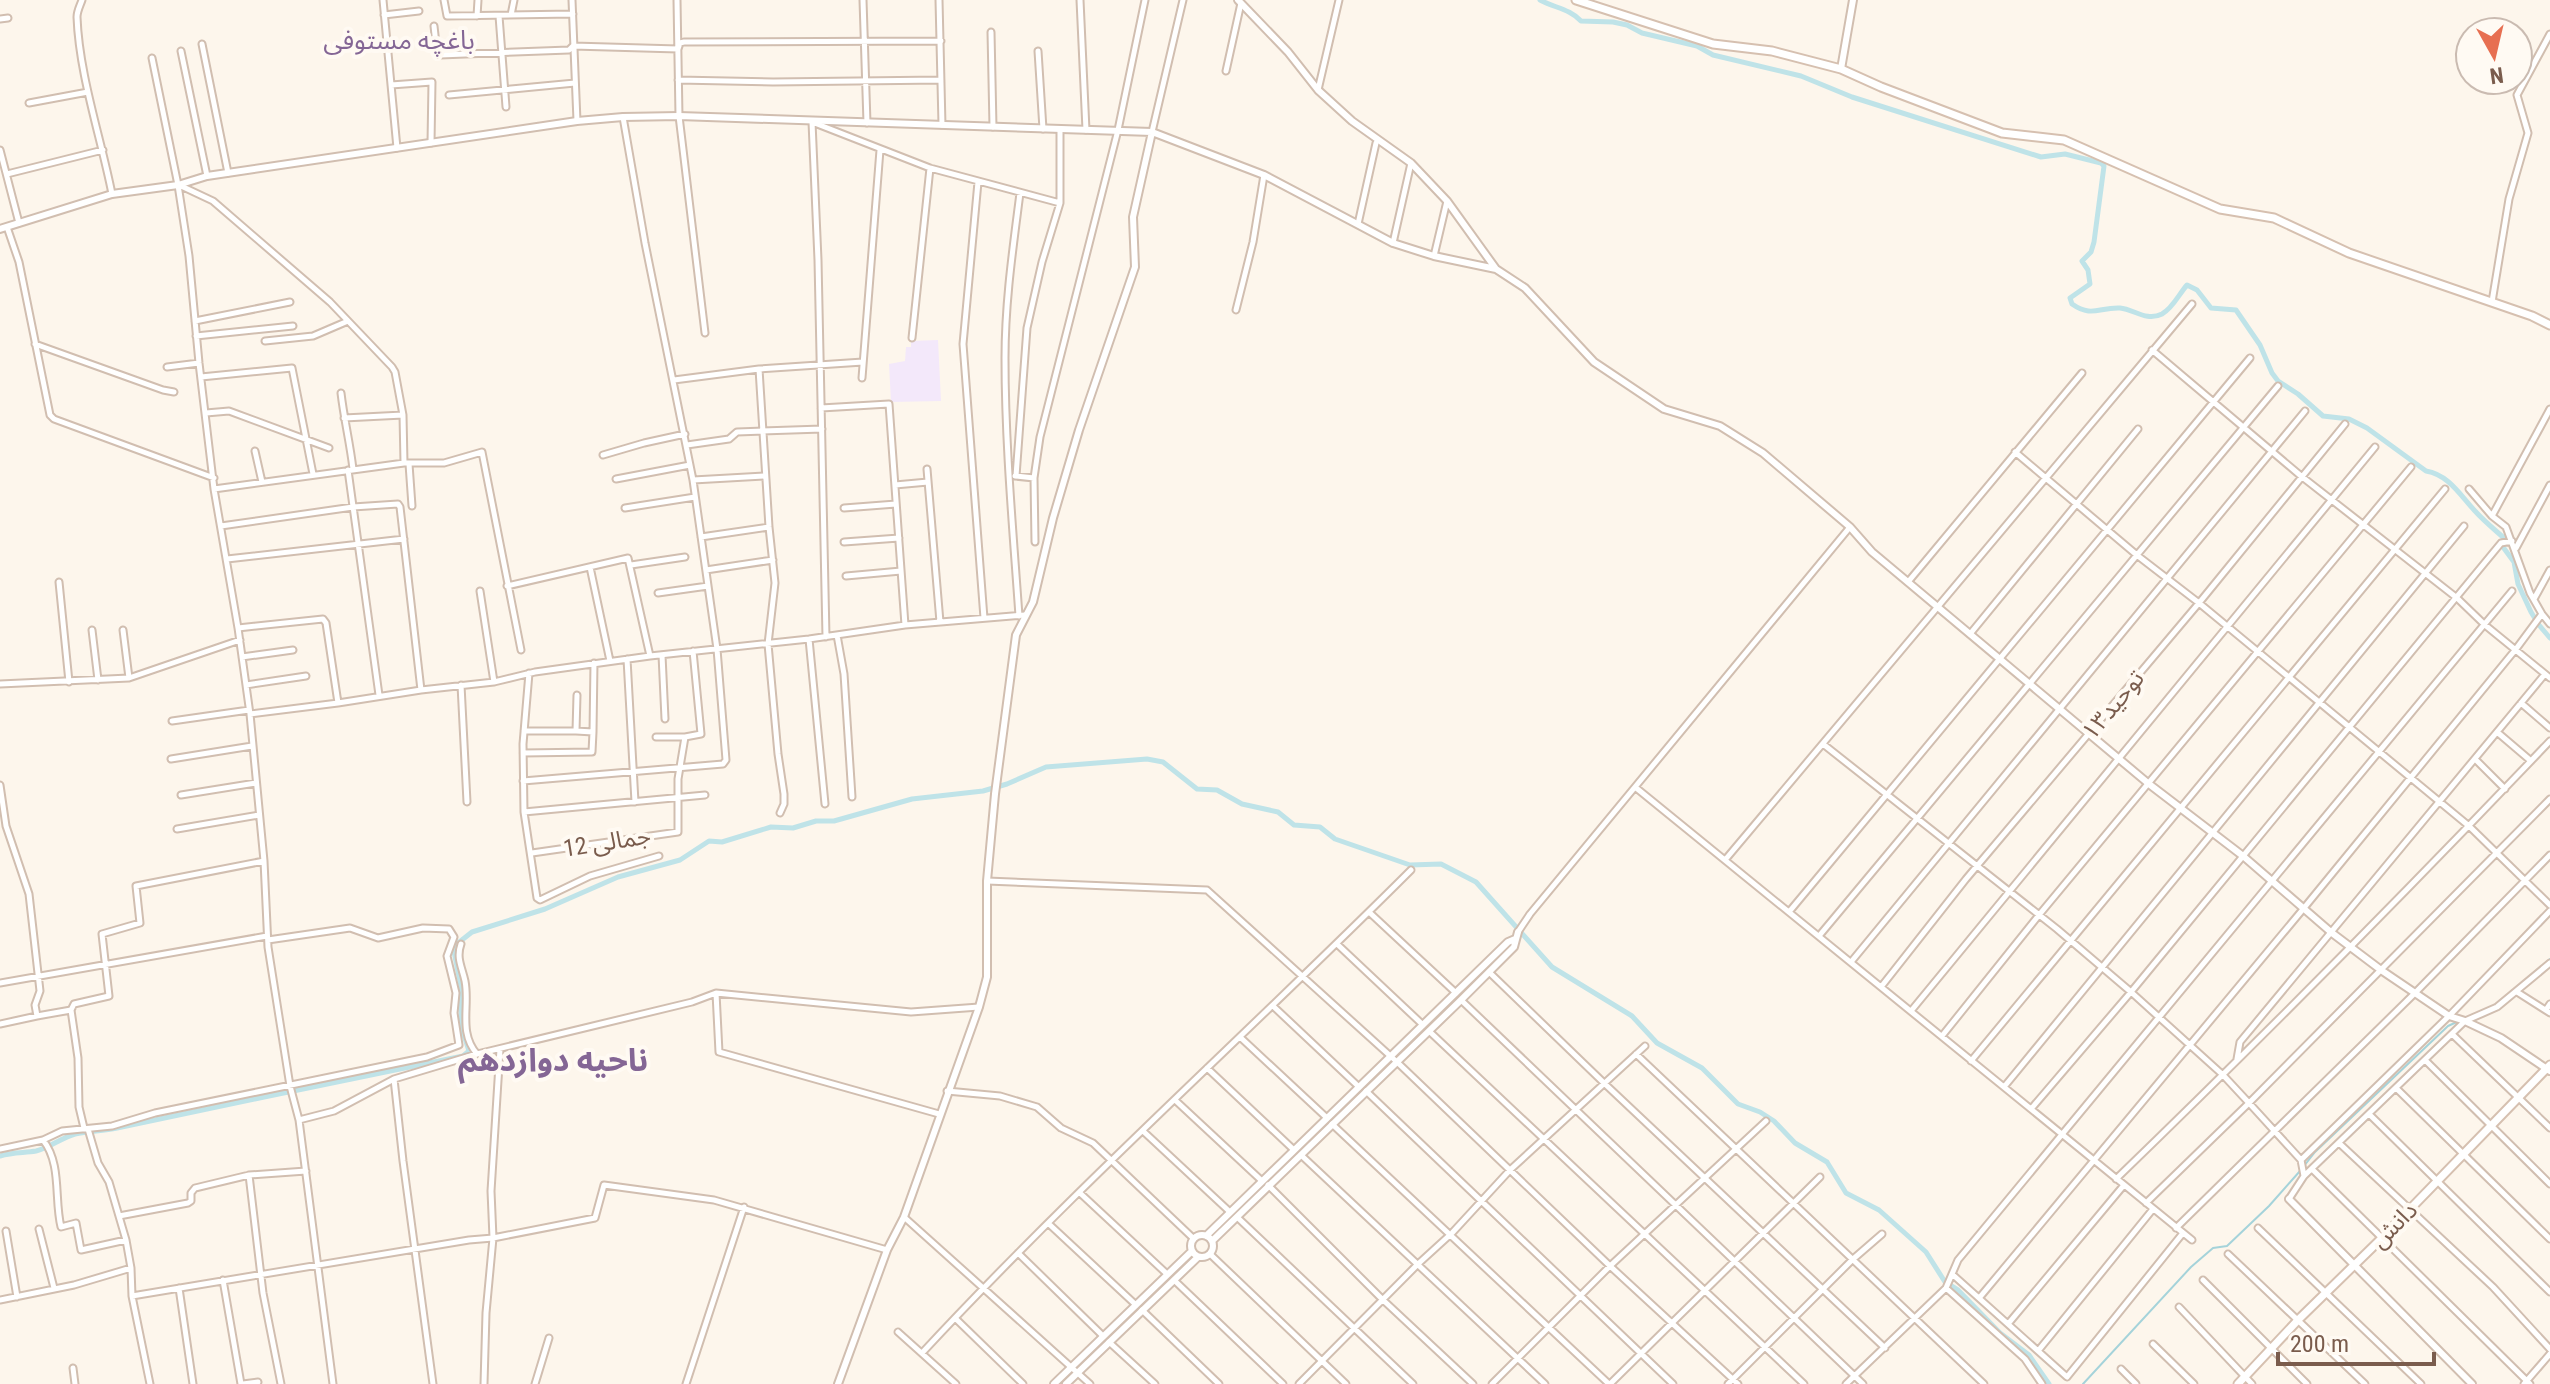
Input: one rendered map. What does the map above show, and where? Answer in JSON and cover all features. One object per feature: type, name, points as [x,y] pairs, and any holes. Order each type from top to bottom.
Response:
[{"type":"main road","points":[[1576,0],[1713,44],[1772,51],[1841,69],[2002,133],[2064,140],[2220,209],[2274,218],[2349,253],[2532,316],[2550,325]]},
{"type":"main road","name":"دانش","points":[[2238,1384],[2463,1152],[2549,1069]]},
{"type":"street","points":[[82,0],[77,14],[88,92],[112,194]]},
{"type":"street","points":[[383,0],[397,148]]},
{"type":"street","points":[[444,0],[445,15],[573,14]]},
{"type":"street","points":[[477,16],[478,0]]},
{"type":"street","points":[[511,15],[514,0]]},
{"type":"street","points":[[572,0],[577,121]]},
{"type":"street","points":[[677,0],[679,116],[705,333]]},
{"type":"street","points":[[863,0],[867,123]]},
{"type":"street","points":[[939,0],[942,125]]},
{"type":"street","points":[[1080,0],[1086,130]]},
{"type":"street","points":[[1035,542],[1034,478],[1040,437],[1118,130],[1145,0]]},
{"type":"street","points":[[172,721],[494,682],[529,673],[650,656],[905,625],[1022,615],[1033,602],[1079,430],[1135,267],[1133,217],[1183,0]]},
{"type":"street","points":[[1318,90],[1339,0]]},
{"type":"street","points":[[1841,69],[1853,0]]},
{"type":"street","points":[[1239,1],[1288,52],[1318,90],[1352,121],[1411,163],[1447,201],[1496,269],[1525,288],[1594,362],[1664,409],[1720,426],[1763,453],[1937,607],[2149,784],[2243,856],[2332,933],[2451,1017],[2501,1038],[2549,1069]]},
{"type":"street","points":[[1226,71],[1239,1]]},
{"type":"street","points":[[384,15],[419,11]]},
{"type":"street","points":[[499,16],[506,107]]},
{"type":"street","points":[[0,19],[8,18]]},
{"type":"street","points":[[434,26],[438,55],[569,50],[573,46],[678,49]]},
{"type":"street","points":[[991,32],[993,127]]},
{"type":"street","points":[[2492,302],[2509,199],[2528,133],[2517,95],[2550,34]]},
{"type":"street","points":[[678,49],[684,42],[941,41]]},
{"type":"street","points":[[202,44],[228,173]]},
{"type":"street","points":[[181,51],[207,176]]},
{"type":"street","points":[[1038,51],[1043,129]]},
{"type":"street","points":[[152,58],[189,256],[214,489],[246,685],[264,861],[268,938],[290,1086],[299,1120],[333,1384]]},
{"type":"street","points":[[678,80],[941,80]]},
{"type":"street","points":[[391,85],[432,82],[431,143]]},
{"type":"street","points":[[449,95],[575,83]]},
{"type":"street","points":[[29,103],[88,92]]},
{"type":"street","points":[[214,478],[50,415],[19,262],[4,228],[112,194],[178,185],[207,176],[577,121],[679,116],[1152,132],[1264,175],[1393,243],[1434,256],[1496,269]]},
{"type":"street","points":[[523,781],[726,763],[717,649],[693,480],[623,117]]},
{"type":"street","points":[[812,122],[930,168],[1060,203]]},
{"type":"street","points":[[812,122],[826,637]]},
{"type":"street","points":[[1013,476],[1027,328],[1060,203],[1060,129]]},
{"type":"street","points":[[1358,224],[1376,143]]},
{"type":"street","points":[[0,150],[19,223]]},
{"type":"street","points":[[7,174],[103,150]]},
{"type":"street","points":[[862,378],[880,150]]},
{"type":"street","points":[[1393,243],[1411,163]]},
{"type":"street","points":[[912,338],[930,168]]},
{"type":"street","points":[[1236,310],[1253,242],[1264,175]]},
{"type":"street","points":[[978,182],[963,344],[984,618]]},
{"type":"street","points":[[178,185],[213,201],[330,302],[395,372],[403,415],[412,506]]},
{"type":"street","points":[[838,1384],[887,1250],[904,1217],[987,977],[987,881],[995,794],[1016,635],[1022,615],[1005,357],[1006,301],[1020,193]]},
{"type":"street","points":[[1434,256],[1447,201]]},
{"type":"street","points":[[195,321],[290,302]]},
{"type":"street","points":[[1725,860],[2192,304]]},
{"type":"street","points":[[265,341],[313,336],[348,321]]},
{"type":"street","points":[[196,336],[293,326]]},
{"type":"street","points":[[34,343],[174,392]]},
{"type":"street","points":[[2152,350],[2301,476],[2457,598],[2548,676],[2521,703],[2240,1042],[2237,1061]]},
{"type":"street","points":[[1789,912],[2250,358]]},
{"type":"street","points":[[674,380],[759,369],[863,362]]},
{"type":"street","points":[[167,367],[199,363]]},
{"type":"street","points":[[201,377],[292,368],[313,474]]},
{"type":"street","points":[[759,369],[775,583],[768,644],[784,794],[780,813]]},
{"type":"street","points":[[1908,582],[2082,373]]},
{"type":"street","points":[[1819,936],[2278,386]]},
{"type":"street","points":[[341,393],[349,432],[353,507],[379,695]]},
{"type":"street","points":[[821,408],[889,404],[905,625]]},
{"type":"street","points":[[2492,516],[2550,409]]},
{"type":"street","points":[[206,413],[229,411],[329,448]]},
{"type":"street","points":[[1851,962],[2305,411]]},
{"type":"street","points":[[344,418],[403,415]]},
{"type":"street","name":"توحید۱۳","points":[[1881,987],[2345,424]]},
{"type":"street","points":[[687,445],[729,439],[737,432],[822,429]]},
{"type":"street","points":[[1970,634],[2138,429]]},
{"type":"street","points":[[603,455],[685,434]]},
{"type":"street","points":[[1911,1011],[2375,447]]},
{"type":"street","points":[[255,451],[262,482]]},
{"type":"street","points":[[214,489],[350,469],[444,463],[482,452],[521,650]]},
{"type":"street","points":[[2015,452],[2469,826],[2550,908],[2451,1017],[2301,1160]]},
{"type":"street","points":[[616,479],[690,465]]},
{"type":"street","points":[[1942,1036],[2411,467]]},
{"type":"street","points":[[927,469],[940,622]]},
{"type":"street","points":[[693,480],[765,476]]},
{"type":"street","points":[[1013,476],[1034,478]]},
{"type":"street","points":[[895,485],[928,482]]},
{"type":"street","points":[[2515,549],[2550,485]]},
{"type":"street","points":[[1971,1061],[2445,489]]},
{"type":"street","points":[[2469,489],[2506,527],[2534,599],[2550,624]]},
{"type":"street","points":[[625,508],[695,497]]},
{"type":"street","points":[[221,526],[353,507],[398,504],[421,690]]},
{"type":"street","points":[[844,508],[896,504]]},
{"type":"street","points":[[2004,1087],[2464,526]]},
{"type":"street","points":[[701,537],[769,527]]},
{"type":"street","points":[[1330,1121],[1359,1087],[1516,936],[1530,914],[1850,527]]},
{"type":"street","points":[[844,542],[899,538]]},
{"type":"street","points":[[227,559],[404,539]]},
{"type":"street","points":[[2031,1109],[2501,543],[2512,541]]},
{"type":"street","points":[[631,565],[685,557]]},
{"type":"street","points":[[507,586],[628,558],[650,656]]},
{"type":"street","points":[[706,570],[773,560]]},
{"type":"street","points":[[590,567],[610,661]]},
{"type":"street","points":[[2534,599],[2550,570]]},
{"type":"street","points":[[846,576],[901,571]]},
{"type":"street","points":[[59,582],[69,682]]},
{"type":"street","points":[[658,593],[708,586]]},
{"type":"street","points":[[480,591],[494,682]]},
{"type":"street","points":[[1846,1384],[1946,1288],[1958,1260],[2512,591]]},
{"type":"street","points":[[1980,1297],[2304,908],[2542,614]]},
{"type":"street","points":[[238,628],[323,619],[338,703]]},
{"type":"street","points":[[92,630],[98,680]]},
{"type":"street","points":[[123,630],[129,678]]},
{"type":"street","points":[[837,635],[844,674],[852,797]]},
{"type":"street","points":[[809,639],[825,804]]},
{"type":"street","points":[[0,684],[129,678],[240,640]]},
{"type":"street","points":[[242,657],[293,650]]},
{"type":"street","name":"جمالی 12","points":[[532,853],[678,832],[677,798],[685,737],[701,734],[693,651]]},
{"type":"street","points":[[662,655],[665,719]]},
{"type":"street","points":[[627,659],[635,802]]},
{"type":"street","points":[[523,753],[592,752],[594,663]]},
{"type":"street","points":[[529,673],[523,753],[524,812],[538,900],[590,876],[659,856]]},
{"type":"street","points":[[246,685],[306,676]]},
{"type":"street","points":[[461,685],[467,802]]},
{"type":"street","points":[[576,731],[577,695]]},
{"type":"street","points":[[2521,703],[2550,728]]},
{"type":"street","points":[[524,731],[593,732]]},
{"type":"street","points":[[2497,732],[2531,761]]},
{"type":"street","points":[[656,737],[685,737]]},
{"type":"street","points":[[2116,1179],[2237,1061],[2550,741]]},
{"type":"street","points":[[1823,744],[2131,992],[2223,1075],[2301,1160],[2304,1176]]},
{"type":"street","points":[[171,759],[252,746]]},
{"type":"street","points":[[2475,759],[2505,789]]},
{"type":"street","points":[[181,795],[256,783]]},
{"type":"street","points":[[0,785],[6,826],[29,894],[40,991],[35,1005],[37,1016]]},
{"type":"street","points":[[1635,787],[2192,1240]]},
{"type":"street","points":[[524,812],[705,795]]},
{"type":"street","points":[[2146,1203],[2550,799]]},
{"type":"street","points":[[177,829],[259,815]]},
{"type":"street","points":[[2176,1228],[2276,1132],[2550,855]]},
{"type":"street","points":[[150,1384],[132,1296],[126,1240],[109,1182],[98,1163],[79,1107],[78,1058],[71,1010],[74,1004],[109,996],[102,934],[140,923],[135,889],[139,883],[264,861]]},
{"type":"street","points":[[922,1353],[1018,1253],[1411,870]]},
{"type":"street","points":[[987,881],[1207,890],[1391,1056],[1733,1383],[1794,1318],[1882,1234]]},
{"type":"street","points":[[1369,912],[1456,993]]},
{"type":"street","points":[[0,983],[268,938],[350,928],[378,938],[423,928],[449,929],[454,937],[447,956],[456,993],[454,1013],[459,1045],[427,1057],[155,1113],[112,1126],[87,1131],[62,1131],[43,1140],[0,1149]]},
{"type":"street","points":[[1209,1239],[1297,1152],[1461,1000],[1514,947],[1516,936]]},
{"type":"street","points":[[461,944],[458,953],[466,983],[464,1022],[477,1054]]},
{"type":"street","points":[[1337,944],[1423,1025]]},
{"type":"street","points":[[2472,1384],[2289,1199],[2304,1176],[2465,1021],[2497,1007],[2550,963]]},
{"type":"street","points":[[1489,972],[1885,1348]]},
{"type":"street","points":[[2517,992],[2548,1012],[2550,1004]]},
{"type":"street","points":[[299,1120],[334,1111],[394,1079],[477,1054],[692,1002],[716,993],[911,1012],[979,1007]]},
{"type":"street","points":[[716,993],[719,1052],[939,1114]]},
{"type":"street","points":[[1461,1000],[1863,1384]]},
{"type":"street","points":[[1273,1006],[1359,1087]]},
{"type":"street","points":[[0,1024],[71,1010]]},
{"type":"street","points":[[1429,1031],[1804,1384]]},
{"type":"street","points":[[2452,1034],[2550,1128]]},
{"type":"street","points":[[1240,1037],[1610,1384],[1820,1177]]},
{"type":"street","points":[[1299,1384],[1452,1233],[1510,1170],[1645,1046]]},
{"type":"street","points":[[484,1384],[500,1049]]},
{"type":"street","points":[[1636,1054],[1984,1384]]},
{"type":"street","points":[[2425,1060],[2550,1184]]},
{"type":"street","points":[[1207,1068],[1545,1384]]},
{"type":"street","points":[[394,1079],[433,1384]]},
{"type":"street","points":[[2396,1088],[2550,1239]]},
{"type":"street","points":[[947,1091],[1000,1096],[1037,1107],[1061,1128],[1093,1143],[1194,1239]]},
{"type":"street","points":[[1366,1091],[1673,1384]]},
{"type":"street","points":[[1175,1100],[1473,1384]]},
{"type":"street","points":[[2369,1114],[2550,1292]]},
{"type":"street","points":[[1492,1384],[1610,1266],[1766,1121]]},
{"type":"street","points":[[1143,1131],[1413,1384]]},
{"type":"street","points":[[43,1140],[49,1148],[56,1176],[61,1227],[76,1223],[78,1247],[82,1250],[126,1240]]},
{"type":"street","points":[[2312,1169],[2527,1383],[2550,1351],[2493,1287],[2339,1143]]},
{"type":"street","points":[[119,1216],[188,1203],[195,1188],[249,1175],[306,1171]]},
{"type":"street","points":[[249,1175],[261,1274],[281,1384]]},
{"type":"street","points":[[132,1296],[493,1238],[595,1218],[604,1185],[714,1200],[887,1250]]},
{"type":"street","points":[[2008,1324],[2124,1185]]},
{"type":"street","points":[[1080,1193],[1167,1274]]},
{"type":"street","points":[[686,1384],[744,1207]]},
{"type":"street","points":[[2038,1351],[2154,1209]]},
{"type":"street","points":[[904,1217],[1090,1384]]},
{"type":"street","points":[[1048,1224],[1219,1384]]},
{"type":"street","points":[[2258,1228],[2421,1384]]},
{"type":"street","points":[[39,1229],[54,1288]]},
{"type":"street","points":[[6,1231],[17,1297]]},
{"type":"street","points":[[1952,1274],[2064,1376],[2068,1376],[2183,1233]]},
{"type":"street","points":[[1201,1235],[1209,1239],[1213,1247],[1210,1254],[1203,1258],[1195,1254],[1191,1246],[1194,1239],[1201,1235]]},
{"type":"street","points":[[1018,1253],[1103,1336]]},
{"type":"street","points":[[1066,1384],[1109,1342],[1167,1274],[1195,1254]]},
{"type":"street","points":[[1054,1384],[1103,1336],[1174,1280],[1195,1254]]},
{"type":"street","points":[[1210,1254],[1346,1384]]},
{"type":"street","points":[[2228,1254],[2365,1384]]},
{"type":"street","points":[[0,1300],[131,1268]]},
{"type":"street","points":[[223,1280],[242,1384],[258,1382]]},
{"type":"street","points":[[1174,1280],[1283,1384]]},
{"type":"street","points":[[2203,1280],[2307,1384]]},
{"type":"street","points":[[179,1288],[193,1384]]},
{"type":"street","points":[[1946,1288],[2025,1359],[2042,1384]]},
{"type":"street","points":[[2179,1307],[2252,1384]]},
{"type":"street","points":[[955,1318],[1023,1384]]},
{"type":"street","points":[[898,1332],[956,1384]]},
{"type":"street","points":[[535,1384],[549,1338]]},
{"type":"street","points":[[1109,1342],[1155,1384]]},
{"type":"street","points":[[2153,1344],[2194,1384]]},
{"type":"street","points":[[73,1368],[75,1384]]},
{"type":"street","points":[[2121,1369],[2136,1384]]},
{"type":"shaded area","points":[[938,340],[941,401],[891,402],[889,364],[905,361],[906,347],[911,347],[911,341]]},
{"type":"waterway","points":[[1540,0],[1567,11],[1581,21],[1627,25],[1642,33],[1697,46],[1713,55],[1801,76],[1852,97],[2041,157],[2065,154],[2101,163],[2104,166],[2094,242],[2091,252],[2082,261],[2088,270],[2090,284],[2070,298],[2072,304],[2085,310],[2120,308],[2156,316],[2169,308],[2187,285],[2197,290],[2211,308],[2236,310],[2260,345],[2278,381],[2323,416],[2349,419],[2367,428],[2426,471],[2454,486],[2478,515],[2504,538],[2503,547],[2514,562],[2518,584],[2531,612],[2550,638]]},
{"type":"waterway","points":[[0,1156],[36,1151],[75,1134],[463,1056],[469,1051],[461,1026],[461,986],[453,947],[472,932],[545,909],[618,877],[680,860],[709,841],[722,842],[771,827],[793,828],[816,821],[834,821],[912,799],[983,791],[1046,767],[1147,759],[1163,762],[1197,789],[1217,790],[1242,804],[1278,812],[1294,825],[1320,827],[1335,839],[1410,865],[1441,864],[1476,882],[1552,967],[1632,1016],[1657,1043],[1702,1068],[1738,1104],[1774,1121],[1795,1143],[1827,1162],[1846,1193],[1879,1210],[1926,1252],[1945,1282],[1958,1290],[2000,1333],[2029,1355],[2049,1384]]},
{"type":"waterway","points":[[2537,970],[2550,959]]},
{"type":"waterway","points":[[2304,1166],[2448,1026],[2459,1021]]},
{"type":"waterway","points":[[2083,1384],[2191,1267],[2213,1248],[2227,1246],[2300,1171]]},
{"type":"district","name":"باغچه مستوفی","points":[[399,40]]},
{"type":"district","name":"ناحیه دوازدهم","points":[[553,1060]]}]
